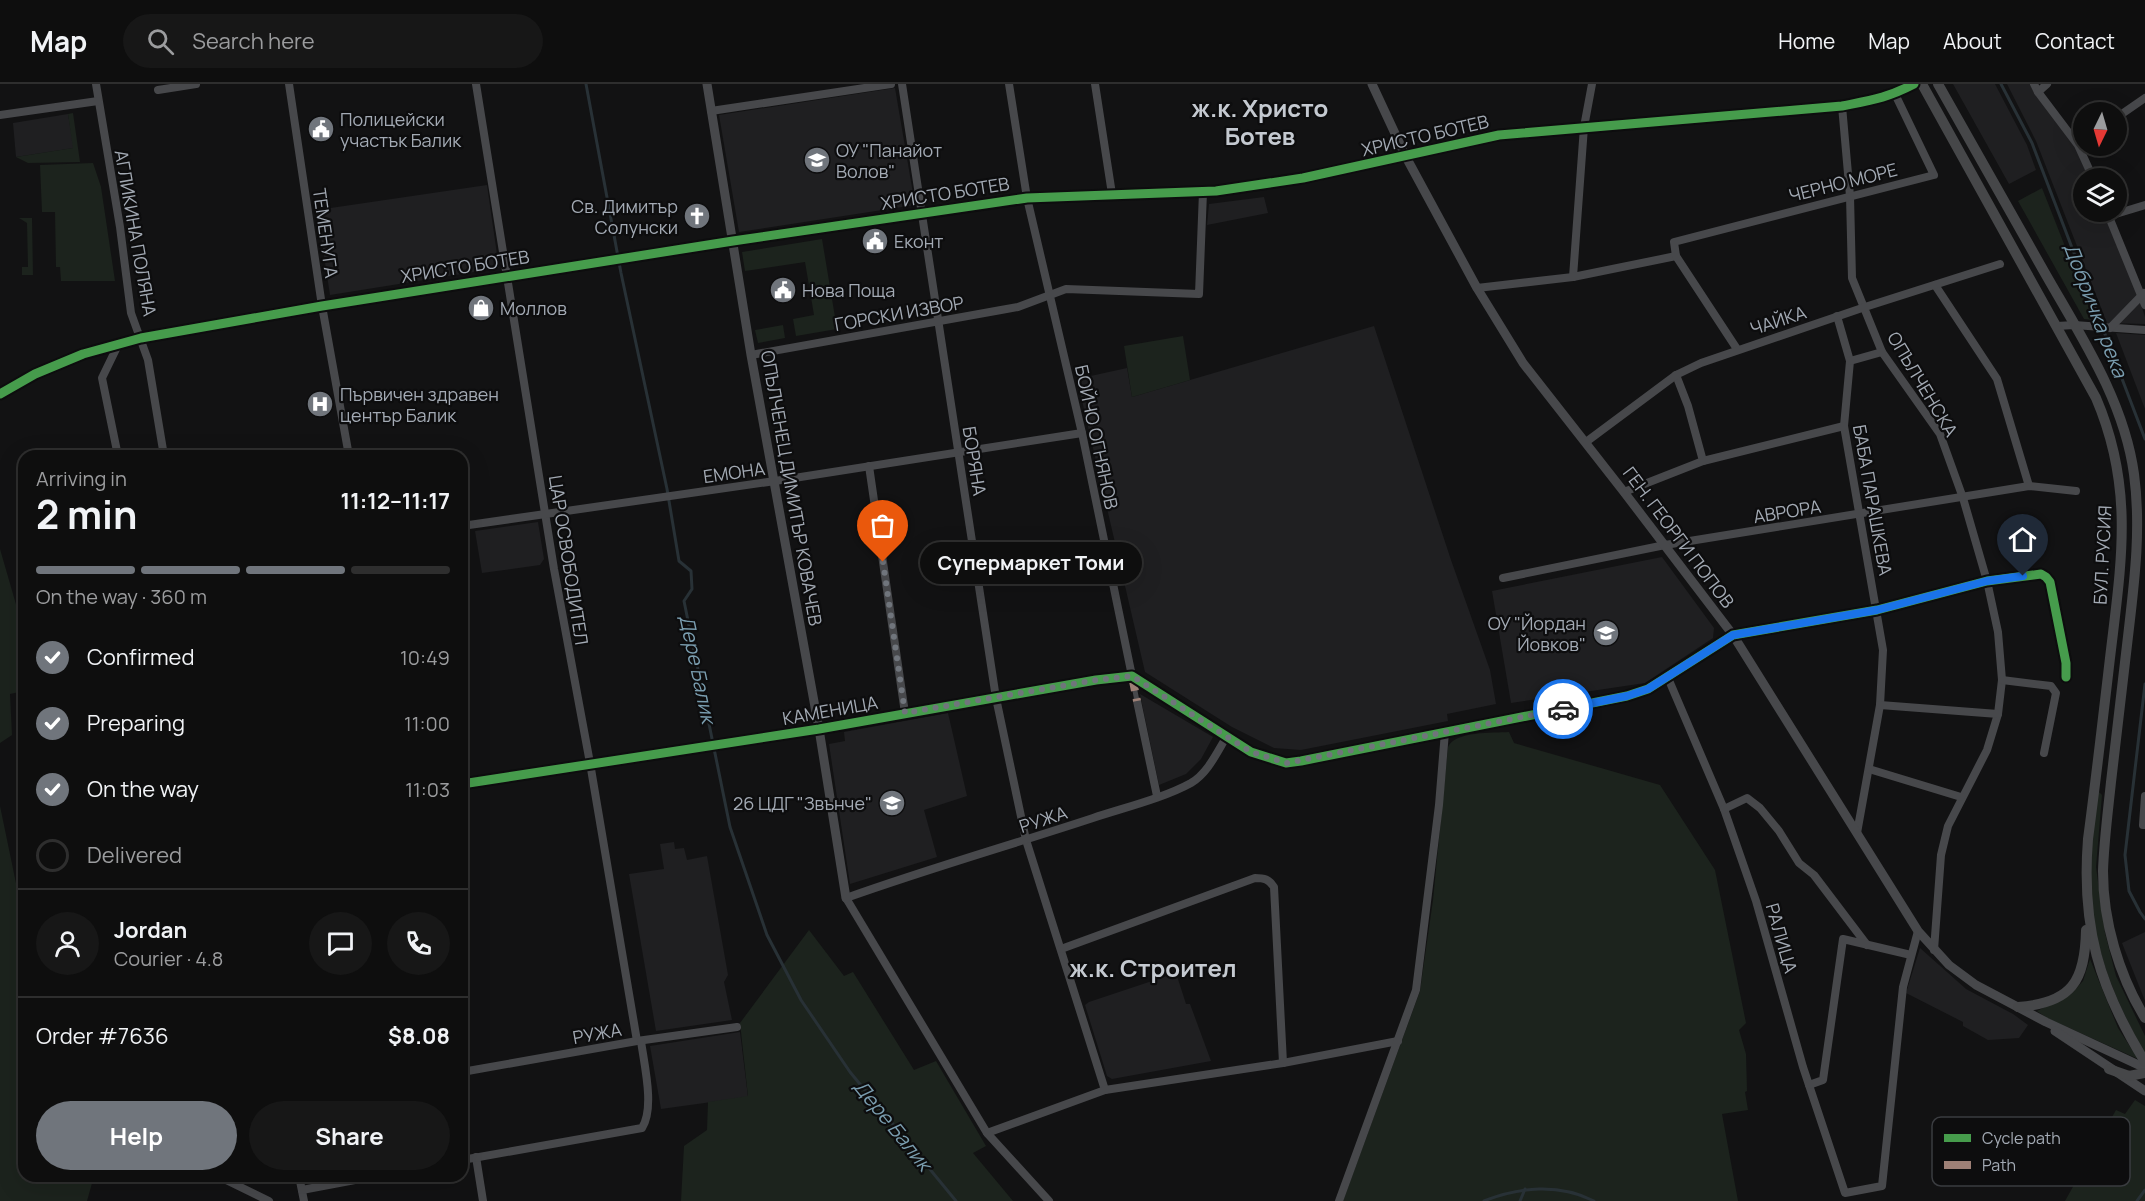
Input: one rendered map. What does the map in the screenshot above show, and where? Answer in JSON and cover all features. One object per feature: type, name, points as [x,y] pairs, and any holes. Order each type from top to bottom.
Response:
[{"type":"main road","name":"БУЛ. РУСИЯ","points":[[1922,84],[2096,398],[2108,425],[2115,449],[2122,502],[2121,563],[2088,839],[2085,872],[2086,903],[2096,956],[2107,988],[2145,1062]]},
{"type":"main road","name":"БУЛ. РУСИЯ","points":[[1938,84],[2110,392],[2122,420],[2129,446],[2137,501],[2136,564],[2103,873],[2114,948],[2128,985],[2145,1018]]},
{"type":"main road","points":[[2018,1007],[2061,996],[2076,982],[2084,960],[2086,903]]},
{"type":"main road","points":[[2109,1069],[2129,1076],[2145,1073]]},
{"type":"street","name":"АГЛИКИНА ПОЛЯНА","points":[[96,84],[120,227],[131,313],[148,360],[163,450]]},
{"type":"street","points":[[158,90],[196,84]]},
{"type":"street","name":"ТЕМЕНУГА","points":[[289,84],[321,306],[348,450]]},
{"type":"street","name":"ЦАР ОСВОБОДИТЕЛ","points":[[476,84],[574,683],[639,1041],[648,1107],[642,1128],[476,1157]]},
{"type":"street","name":"ОПЪЛЧЕНЕЦ ДИМИТЪР КОВАЧЕВ","points":[[707,84],[751,355],[819,729],[846,898]]},
{"type":"street","points":[[711,111],[891,84]]},
{"type":"street","name":"БОРЯНА","points":[[902,84],[996,698],[1026,840],[1105,1090]]},
{"type":"street","name":"БОЙЧО ОГНЯНОВ","points":[[1009,84],[1027,198],[1082,433],[1157,796]]},
{"type":"street","points":[[1095,84],[1112,194]]},
{"type":"street","points":[[1573,278],[1584,127],[1592,84]]},
{"type":"street","points":[[2048,84],[2036,88],[2073,133]]},
{"type":"street","name":"ГЕН. ГЕОРГИ ПОПОВ","points":[[1374,85],[1406,157],[1477,288],[1523,363],[1733,635],[1918,931],[1934,950],[1967,979],[2018,1007]]},
{"type":"street","name":"ХРИСТО БОТЕВ","points":[[0,394],[34,374],[82,354],[141,338],[321,306],[733,241],[1027,198],[1203,192],[1303,178],[1499,135],[1842,106],[1895,94],[1909,85]]},
{"type":"street","name":"ЧЕРНО МОРЕ","points":[[1676,256],[1674,242],[1934,174],[1895,94]]},
{"type":"street","points":[[2127,110],[2145,98]]},
{"type":"street","points":[[0,115],[99,101]]},
{"type":"street","name":"ОПЪЛЧЕНСКА","points":[[1842,106],[1850,196],[1852,278],[1882,352],[1940,434],[1963,498],[1987,581],[1998,632],[2002,680],[1998,714],[1987,750],[1948,826],[1941,855],[1934,950]]},
{"type":"street","name":"ГОРСКИ ИЗВОР","points":[[751,355],[1018,307],[1066,289],[1199,294],[1203,192]]},
{"type":"street","points":[[2127,209],[2145,205]]},
{"type":"street","points":[[2112,222],[2143,293],[2145,305]]},
{"type":"street","points":[[1477,288],[1573,278],[1676,256],[1737,349]]},
{"type":"street","name":"ЧАЙКА","points":[[1586,442],[1676,375],[1737,349],[2000,264]]},
{"type":"street","points":[[1935,285],[1997,379],[2029,486]]},
{"type":"street","points":[[2109,327],[2143,293]]},
{"type":"street","name":"БАБА ПАРАШКЕВА","points":[[1836,316],[1851,361],[1844,426],[1883,650],[1880,705],[1857,833]]},
{"type":"street","points":[[2057,326],[2145,330]]},
{"type":"street","points":[[117,450],[102,378],[118,345]]},
{"type":"street","points":[[1851,361],[1882,352]]},
{"type":"street","points":[[1676,375],[1688,406],[1703,461]]},
{"type":"street","points":[[1624,492],[1703,461],[1844,426]]},
{"type":"street","name":"ЕМОНА","points":[[468,525],[775,482],[1082,433]]},
{"type":"street","points":[[869,466],[905,713]]},
{"type":"street","name":"АВРОРА","points":[[1503,578],[1665,545],[2029,486],[2076,491]]},
{"type":"street","points":[[1132,676],[1251,752],[1287,763],[1627,696],[1648,689],[1668,678],[1733,635],[1877,610],[1987,581],[2041,574],[2050,582],[2064,651],[2066,677]]},
{"type":"street","name":"КАМЕНИЦА","points":[[468,783],[696,749],[1096,680],[1132,676]]},
{"type":"street","name":"РАЛИЦА","points":[[1668,678],[1724,809],[1756,901],[1809,1085],[1845,1193],[1882,1186],[1903,987],[1911,955]]},
{"type":"street","points":[[2002,680],[2051,686],[2054,689],[2056,693],[2044,753]]},
{"type":"street","points":[[1880,705],[1998,714]]},
{"type":"street","points":[[1339,1201],[1416,990],[1440,805],[1445,732]]},
{"type":"street","name":"РУЖА","points":[[846,898],[901,878],[1026,840],[1192,782],[1210,765],[1227,736]]},
{"type":"street","points":[[1869,769],[1961,798]]},
{"type":"street","points":[[2145,796],[2142,825],[2145,825]]},
{"type":"street","points":[[1724,809],[1747,798],[1760,808],[1779,831],[1798,863],[1814,875],[1867,945]]},
{"type":"street","points":[[1060,949],[1255,878],[1271,881],[1274,887],[1282,1063]]},
{"type":"street","points":[[846,898],[987,1133],[1049,1201]]},
{"type":"street","points":[[1809,1085],[1823,1080],[1843,939],[1911,955],[1918,931]]},
{"type":"street","points":[[2018,1007],[2145,1068]]},
{"type":"street","points":[[2018,1007],[2145,1091]]},
{"type":"street","name":"РУЖА","points":[[468,1071],[639,1041],[737,1027]]},
{"type":"street","points":[[987,1133],[1105,1090],[1282,1063],[1398,1041]]},
{"type":"street","points":[[468,1159],[476,1157],[483,1201]]},
{"type":"street","points":[[230,1182],[269,1201]]},
{"type":"street","points":[[300,1182],[304,1201]]},
{"type":"street","points":[[302,1190],[344,1182]]},
{"type":"shaded area","points":[[1953,84],[1995,84],[2027,145],[2036,170],[2009,184]]},
{"type":"shaded area","points":[[2007,84],[2030,84],[2073,143],[2073,156],[2079,156],[2085,168],[2073,168],[2073,222],[2107,222],[2138,295],[2145,324],[2107,323],[2036,141]]},
{"type":"shaded area","name":"ОУ \"Панайот Волов\"","points":[[895,88],[915,205],[739,232],[719,115]]},
{"type":"shaded area","points":[[73,113],[80,162],[28,163],[16,157],[73,148],[68,114]]},
{"type":"shaded area","points":[[68,114],[74,148],[16,157],[13,123]]},
{"type":"shaded area","points":[[93,163],[101,187],[115,281],[61,281],[60,267],[56,267],[55,212],[42,212],[40,165]]},
{"type":"shaded area","points":[[487,185],[499,268],[330,295],[317,210]]},
{"type":"shaded area","points":[[2042,188],[2094,320],[2084,319],[2018,201]]},
{"type":"shaded area","points":[[1264,197],[1268,213],[1207,225],[1209,204]]},
{"type":"shaded area","points":[[19,218],[32,218],[33,275],[22,275],[22,267],[28,267],[27,223]]},
{"type":"shaded area","points":[[822,239],[837,329],[796,336],[793,319],[814,315],[805,262],[745,271],[742,252]]},
{"type":"shaded area","points":[[783,325],[785,338],[758,343],[755,330]]},
{"type":"shaded area","points":[[1374,326],[1451,560],[1490,670],[1496,704],[1447,714],[1448,721],[1301,750],[1274,748],[1232,727],[1145,672],[1077,379],[1127,368],[1132,397]]},
{"type":"shaded area","points":[[2116,333],[2145,335],[2145,409]]},
{"type":"shaded area","points":[[1183,336],[1190,380],[1132,397],[1124,346]]},
{"type":"shaded area","points":[[538,522],[544,559],[540,565],[482,573],[475,531]]},
{"type":"shaded area","points":[[0,549],[18,611],[18,692],[10,694],[12,735],[0,743]]},
{"type":"shaded area","name":"ОУ \"Йордан Йовков\"","points":[[1662,557],[1714,628],[1713,638],[1645,683],[1511,703],[1492,591]]},
{"type":"shaded area","points":[[1140,694],[1213,737],[1201,759],[1186,774],[1159,785]]},
{"type":"shaded area","name":"26 ЦДГ \"Звънче\"","points":[[948,713],[967,796],[924,810],[937,857],[850,884],[829,744],[845,741],[844,732]]},
{"type":"shaded area","points":[[1509,732],[1514,743],[1660,785],[1715,870],[1746,1023],[1739,1030],[1746,1054],[1747,1091],[1745,1092],[1748,1110],[1722,1114],[1738,1201],[1343,1201],[1420,991],[1433,900],[1448,747],[1458,738],[1466,735]]},
{"type":"shaded area","points":[[2098,791],[2102,795],[2096,867],[2105,933],[2116,976],[2145,1036],[2145,1053],[2111,983],[2096,933],[2089,881]]},
{"type":"shaded area","points":[[0,806],[18,889],[18,1182],[92,1182],[87,1201],[0,1201]]},
{"type":"shaded area","points":[[674,842],[675,849],[684,848],[687,860],[707,856],[728,975],[724,982],[732,1020],[656,1031],[629,874],[664,869],[660,844]]},
{"type":"shaded area","points":[[809,930],[844,976],[853,972],[914,1070],[936,1061],[986,1146],[973,1153],[1013,1201],[681,1201],[684,1146],[707,1130],[708,1102],[748,1096],[740,1023]]},
{"type":"shaded area","points":[[2145,932],[2145,1001],[2122,943]]},
{"type":"shaded area","points":[[1920,948],[1966,989],[2013,1014],[2028,1025],[2019,1038],[1988,1040],[1963,1026],[1963,1022],[1906,993]]},
{"type":"shaded area","points":[[2090,959],[2118,1028],[2138,1059],[2047,1018],[2037,1011],[2071,994],[2083,981]]},
{"type":"shaded area","points":[[1176,973],[1186,1004],[1190,1004],[1211,1061],[1112,1079],[1107,1076],[1085,1005]]},
{"type":"shaded area","points":[[740,1032],[748,1097],[661,1109],[650,1046]]},
{"type":"shaded area","points":[[2135,1100],[2145,1106],[2145,1201],[2065,1201],[2073,1186],[2130,1186],[2130,1117],[2112,1117],[2116,1110],[2125,1114]]},
{"type":"waterway","name":"Дере Балик","points":[[586,84],[621,273],[667,489],[679,561],[691,571],[692,589],[684,601],[730,827],[767,935],[801,1000],[850,1072],[956,1201]]},
{"type":"waterway","name":"Добричка река","points":[[2001,84],[2032,143],[2145,439]]},
{"type":"waterway","name":"Добричка река","points":[[2145,684],[2125,855],[2129,891],[2145,919]]},
{"type":"waterway","points":[[1520,1201],[1525,1189]]},
{"type":"waterway","points":[[1484,1201],[1497,1196],[1539,1189],[1567,1191],[1594,1201]]},
{"type":"waterway","points":[[2137,1201],[2145,1190]]},
{"type":"marked path","points":[[1132,676],[1137,701]]},
{"type":"cycle path","points":[[0,394],[35,374],[83,354],[141,338],[322,306],[733,241],[1027,198],[1216,191],[1303,178],[1499,135],[1842,106],[1887,96],[1914,84]]},
{"type":"cycle path","points":[[468,783],[819,729],[1096,680],[1132,676],[1251,752],[1286,763],[1627,696],[1648,689],[1733,635],[1877,610],[1987,581],[2041,574],[2050,582],[2066,663],[2066,677]]},
{"type":"way so far","points":[[883,562],[905,713],[1096,680],[1132,676],[1251,752],[1287,763],[1563,709]]},
{"type":"place","name":"Полицейски участък Балик","points":[[321,129]]},
{"type":"place","name":"ОУ \"Панайот Волов\"","points":[[817,160]]},
{"type":"place","name":"Св. Димитър Солунски","points":[[697,216]]},
{"type":"place","name":"Еконт","points":[[875,241]]},
{"type":"place","name":"Нова Поща","points":[[783,290]]},
{"type":"place","name":"Моллов","points":[[481,308]]},
{"type":"place","name":"Първичен здравен център Балик","points":[[320,404]]},
{"type":"place","name":"Супермаркет Томи","points":[[883,562]]},
{"type":"place","name":"ОУ \"Йордан Йовков\"","points":[[1606,633]]},
{"type":"place","name":"26 ЦДГ \"Звънче\"","points":[[892,803]]},
{"type":"district","name":"ж.к. Христо Ботев","points":[[1260,121]]},
{"type":"district","name":"ж.к. Строител","points":[[1153,967]]},
{"type":"route","points":[[1563,709],[1627,696],[1648,689],[1733,635],[1877,610],[1987,581],[2023,576]]}]
